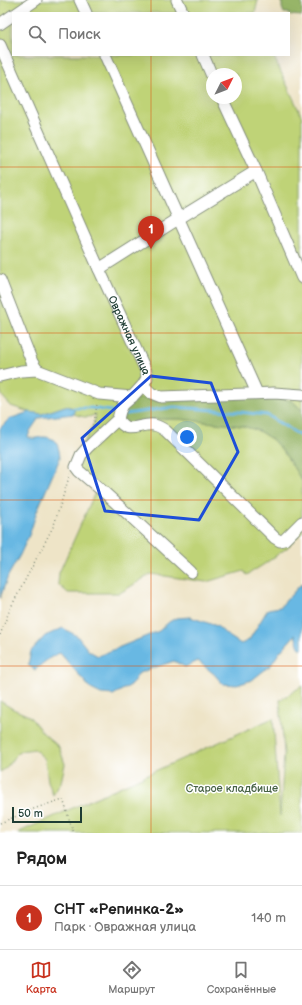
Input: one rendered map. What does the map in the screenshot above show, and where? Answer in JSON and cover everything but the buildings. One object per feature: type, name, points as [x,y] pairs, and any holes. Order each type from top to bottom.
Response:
[{"type":"street","points":[[18,12],[36,0]]},
{"type":"street","points":[[80,0],[86,12]]},
{"type":"street","points":[[177,0],[183,12]]},
{"type":"street","points":[[0,24],[12,16]]},
{"type":"street","name":"Овражная улица","points":[[0,45],[146,371],[147,378],[143,385],[123,405],[118,419],[81,455],[76,464],[76,468],[190,572]]},
{"type":"street","points":[[105,56],[257,394]]},
{"type":"street","points":[[202,56],[208,68]]},
{"type":"street","points":[[225,104],[256,171],[302,278]]},
{"type":"street","points":[[99,268],[256,171]]},
{"type":"street","points":[[0,280],[32,362],[37,370]]},
{"type":"street","points":[[0,376],[21,371],[37,370],[99,394],[132,397]]},
{"type":"street","points":[[143,385],[151,392],[161,397],[274,393],[302,395]]},
{"type":"street","points":[[118,419],[125,427],[131,428],[154,425],[166,431],[275,538],[280,541],[284,540],[302,522]]},
{"type":"path","points":[[96,413],[97,402]]},
{"type":"path","points":[[0,635],[10,609],[54,525],[70,474]]},
{"type":"path","points":[[0,823],[36,808],[63,799],[74,833]]},
{"type":"highlighted area","points":[[151,376],[211,383],[238,452],[199,520],[105,511],[82,438]]},
{"type":"green space","points":[[0,0],[258,0],[255,12],[12,12],[12,56],[273,56],[302,118],[302,410],[292,401],[157,419],[179,419],[242,426],[257,430],[273,440],[285,454],[302,481],[302,532],[288,547],[247,575],[244,571],[206,582],[151,574],[120,593],[68,593],[58,584],[59,573],[97,488],[72,466],[94,423],[96,414],[88,417],[80,416],[74,414],[74,408],[65,406],[42,414],[29,412],[11,406],[2,396],[0,388]]},
{"type":"green space","points":[[282,0],[302,0],[302,16],[290,15],[290,12],[284,12]]},
{"type":"green space","points":[[266,394],[292,401],[302,410],[302,460],[300,463],[302,468],[302,481],[285,454],[273,440],[257,430],[242,426],[179,419],[157,419],[129,424],[124,421],[122,414],[134,399]]},
{"type":"green space","name":"Старое кладбище","points":[[302,686],[302,833],[17,833],[273,718],[280,816],[284,754],[280,700]]},
{"type":"green space","points":[[0,701],[29,716],[43,733],[59,747],[65,764],[61,782],[53,795],[48,781],[45,759],[34,749],[21,751],[18,753],[6,768],[0,772]]},
{"type":"water","points":[[65,406],[74,408],[74,414],[39,418],[30,431],[28,437],[30,438],[48,437],[55,441],[59,450],[60,458],[37,511],[30,533],[8,576],[0,598],[0,428],[9,419],[29,412],[42,414]]},
{"type":"water","points":[[302,583],[302,649],[299,647],[295,635],[279,653],[271,665],[252,680],[237,685],[223,684],[214,674],[198,661],[185,667],[174,661],[139,673],[131,685],[113,695],[101,694],[91,689],[60,653],[44,662],[35,670],[28,665],[31,651],[45,636],[63,628],[77,636],[89,651],[98,656],[159,631],[176,618],[190,617],[217,626],[241,644],[249,640],[268,609],[280,607]]},
{"type":"waterway","points":[[126,414],[174,407],[267,415],[302,437]]},
{"type":"waterway","points":[[74,408],[91,408],[111,411]]},
{"type":"place","name":"СНТ «Репинка-2»","points":[[151,249]]}]
